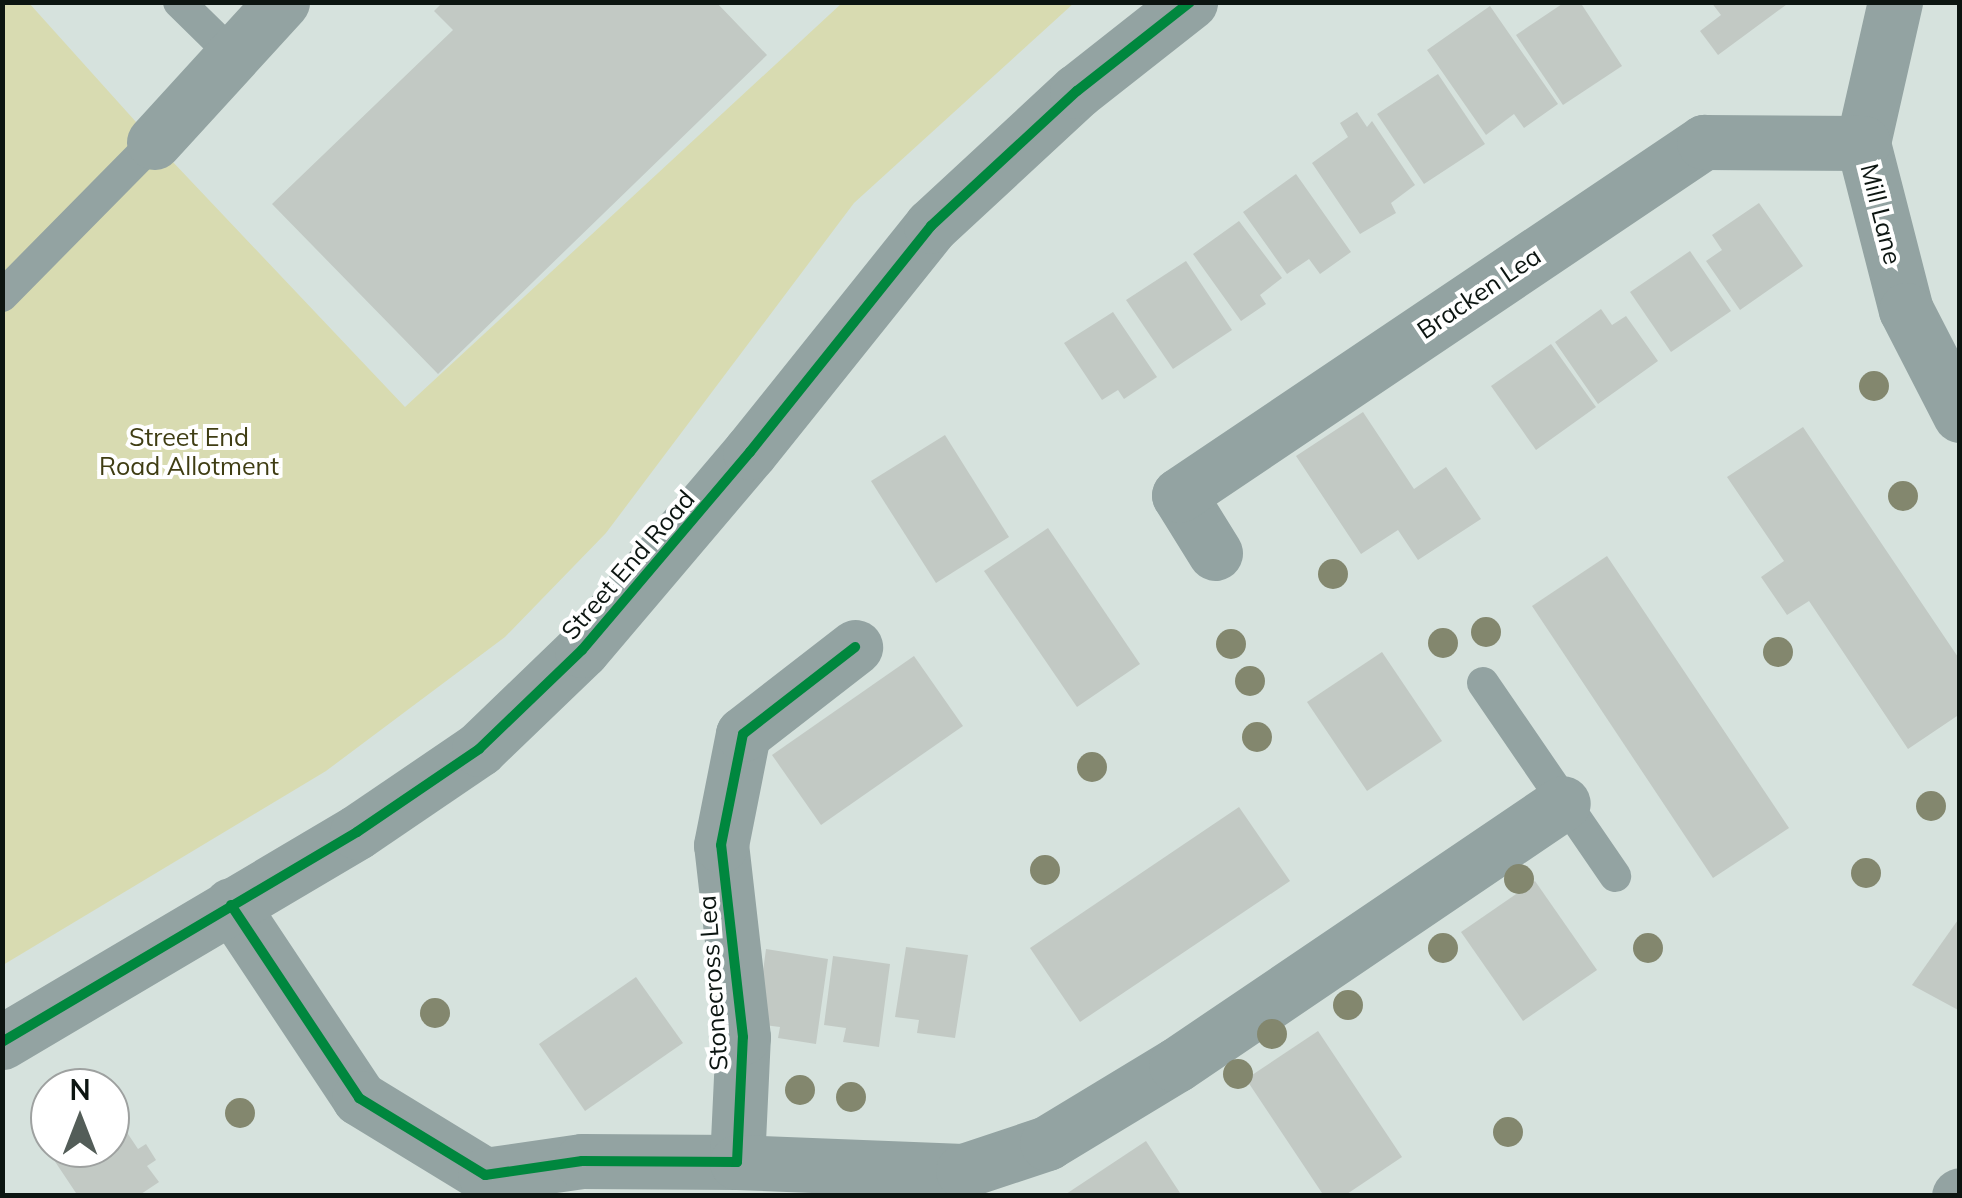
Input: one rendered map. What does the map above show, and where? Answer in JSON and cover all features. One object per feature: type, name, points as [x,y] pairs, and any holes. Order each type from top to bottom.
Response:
[{"type":"street","points":[[154,142],[282,2]]},
{"type":"street","name":"Street End Road","points":[[2,1042],[357,832],[480,749],[595,635],[932,226],[1076,90],[1190,2]]},
{"type":"street","name":"Mill Lane","points":[[1896,2],[1863,143],[1906,310],[1960,416]]},
{"type":"street","name":"Bracken Lea","points":[[1215,553],[1180,494],[1704,142],[1863,143]]},
{"type":"street","name":"Stonecross Lea","points":[[737,1162],[743,1038],[721,845],[743,734],[856,647]]},
{"type":"street","points":[[231,906],[360,1098],[484,1186],[582,1161],[737,1162],[964,1183],[1046,1143],[1176,1065],[1563,803]]},
{"type":"lane","points":[[179,2],[233,55]]},
{"type":"lane","points":[[2,296],[154,142]]},
{"type":"lane","points":[[1483,683],[1616,876]]},
{"type":"green space","name":"Street End Road Allotment","points":[[2,3],[29,3],[154,142],[405,407],[842,3],[1074,3],[854,203],[606,533],[505,637],[326,771],[3,965]]},
{"type":"building","points":[[443,2],[716,2],[767,55],[438,374],[272,204],[453,30],[434,11]]},
{"type":"building","points":[[1565,2],[1580,2],[1622,66],[1563,105],[1516,35]]},
{"type":"building","points":[[1711,2],[1790,2],[1718,55],[1700,31],[1721,15]]},
{"type":"building","points":[[1490,6],[1558,104],[1524,128],[1514,114],[1486,135],[1427,50]]},
{"type":"building","points":[[1438,74],[1485,144],[1424,184],[1377,114]]},
{"type":"building","points":[[1357,112],[1367,127],[1372,121],[1415,185],[1391,203],[1396,213],[1360,234],[1312,163],[1348,137],[1340,123]]},
{"type":"building","points":[[1296,174],[1351,252],[1320,274],[1309,259],[1287,274],[1243,212]]},
{"type":"building","points":[[1759,203],[1803,266],[1740,310],[1706,261],[1722,250],[1712,235]]},
{"type":"building","points":[[1239,221],[1282,278],[1260,295],[1266,304],[1241,321],[1193,254]]},
{"type":"building","points":[[1690,251],[1731,311],[1671,352],[1630,292]]},
{"type":"building","points":[[1186,261],[1232,330],[1173,369],[1126,300]]},
{"type":"building","points":[[1601,309],[1612,325],[1626,316],[1658,361],[1598,404],[1555,342]]},
{"type":"building","points":[[1113,312],[1157,377],[1124,399],[1118,390],[1102,400],[1064,343]]},
{"type":"building","points":[[1551,344],[1596,407],[1536,450],[1491,386]]},
{"type":"building","points":[[1363,412],[1414,489],[1446,467],[1481,519],[1418,560],[1398,530],[1361,554],[1296,456]]},
{"type":"building","points":[[1803,427],[1960,660],[1960,714],[1908,749],[1809,601],[1787,615],[1761,577],[1784,561],[1727,477]]},
{"type":"building","points":[[945,435],[1009,537],[936,583],[871,481]]},
{"type":"building","points":[[1048,528],[1140,664],[1077,707],[984,571]]},
{"type":"building","points":[[1607,556],[1789,828],[1713,878],[1532,606]]},
{"type":"building","points":[[1382,652],[1442,741],[1367,791],[1307,702]]},
{"type":"building","points":[[914,656],[963,726],[821,825],[772,755]]},
{"type":"building","points":[[1239,807],[1290,881],[1080,1022],[1030,948]]},
{"type":"building","points":[[1535,881],[1597,970],[1523,1021],[1461,932]]},
{"type":"building","points":[[1960,917],[1960,1011],[1912,985]]},
{"type":"building","points":[[906,947],[968,955],[955,1038],[917,1033],[919,1020],[895,1017]]},
{"type":"building","points":[[766,949],[828,959],[816,1044],[778,1038],[780,1027],[756,1024]]},
{"type":"building","points":[[833,956],[890,964],[879,1047],[843,1042],[846,1028],[824,1025]]},
{"type":"building","points":[[636,977],[683,1043],[585,1111],[539,1044]]},
{"type":"building","points":[[1318,1031],[1402,1157],[1344,1196],[1324,1196],[1246,1079]]},
{"type":"building","points":[[130,1137],[138,1149],[146,1144],[156,1160],[147,1166],[159,1182],[138,1196],[78,1196],[59,1168],[130,1168]]},
{"type":"building","points":[[1146,1141],[1182,1196],[1063,1196]]},
{"type":"cycle path","points":[[2,1042],[357,832],[479,749],[582,650],[750,452],[931,226],[1077,91],[1190,2]]},
{"type":"cycle path","points":[[231,905],[359,1098],[485,1175],[582,1161],[737,1162],[743,1037],[721,845],[743,734],[855,647]]}]
